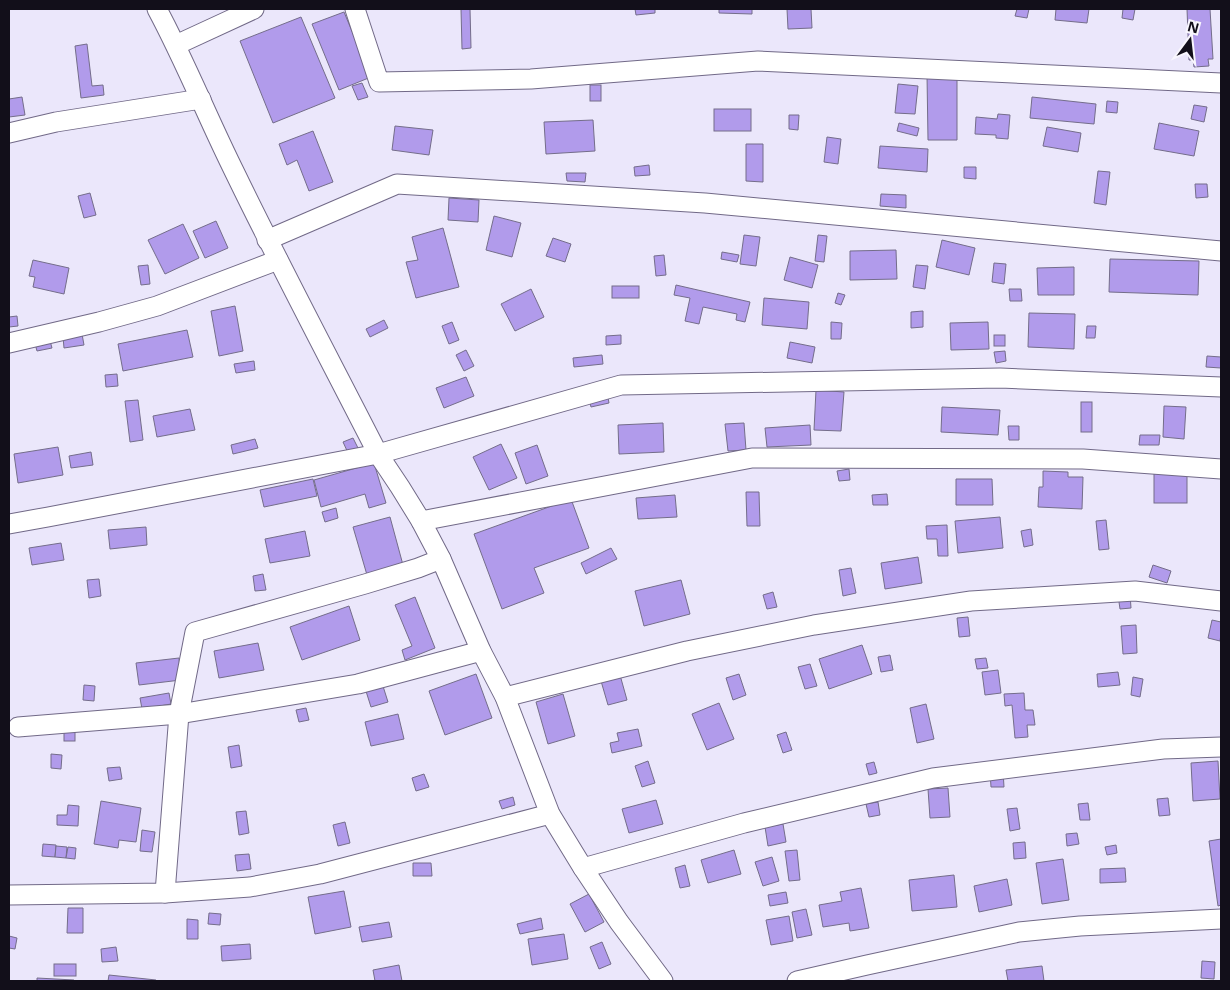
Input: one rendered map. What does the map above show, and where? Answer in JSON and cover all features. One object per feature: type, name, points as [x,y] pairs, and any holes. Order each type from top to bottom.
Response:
[{"type":"street","points":[[157,9],[176,45],[225,154],[267,240],[378,454],[421,521],[441,560],[481,651],[505,697],[550,814],[582,868],[662,981]]},
{"type":"street","points":[[176,45],[254,9]]},
{"type":"street","points":[[355,9],[379,82],[531,79],[758,61],[1221,83]]},
{"type":"street","points":[[9,133],[56,122],[201,99]]},
{"type":"street","points":[[267,240],[397,184],[705,203],[1221,251]]},
{"type":"street","points":[[9,343],[157,306],[278,260]]},
{"type":"street","points":[[9,524],[378,454],[621,385],[1000,378],[1221,387]]},
{"type":"street","points":[[421,521],[752,458],[1083,459],[1221,469]]},
{"type":"street","points":[[165,893],[180,714],[195,632],[365,584],[441,560]]},
{"type":"street","points":[[505,697],[687,651],[814,625],[971,601],[1135,591],[1221,601]]},
{"type":"street","points":[[18,727],[180,714],[358,684],[481,651]]},
{"type":"street","points":[[582,868],[744,823],[933,778],[1163,748],[1221,747]]},
{"type":"street","points":[[9,895],[165,893],[250,887],[320,874],[550,814]]},
{"type":"street","points":[[797,981],[867,964],[1019,932],[1080,926],[1221,919]]},
{"type":"building","points":[[461,9],[470,9],[471,48],[462,49]]},
{"type":"building","points":[[635,9],[655,9],[655,13],[636,15]]},
{"type":"building","points":[[719,9],[752,9],[752,14],[719,13]]},
{"type":"building","points":[[787,9],[811,9],[812,28],[788,29]]},
{"type":"building","points":[[1017,9],[1029,9],[1027,18],[1015,16]]},
{"type":"building","points":[[1056,9],[1089,9],[1087,23],[1055,20]]},
{"type":"building","points":[[1123,9],[1135,9],[1133,20],[1122,18]]},
{"type":"building","points":[[1187,9],[1210,9],[1213,59],[1208,59],[1209,66],[1194,67],[1193,60],[1189,60]]},
{"type":"building","points":[[344,12],[371,77],[339,90],[312,24]]},
{"type":"building","points":[[301,17],[335,98],[273,123],[240,41]]},
{"type":"building","points":[[87,44],[92,86],[103,85],[104,95],[81,98],[75,46]]},
{"type":"building","points":[[927,75],[957,75],[957,140],[928,140]]},
{"type":"building","points":[[362,83],[368,97],[358,100],[352,86]]},
{"type":"building","points":[[898,84],[918,86],[915,114],[895,113]]},
{"type":"building","points":[[590,85],[601,85],[601,101],[590,101]]},
{"type":"building","points":[[22,97],[25,115],[9,117],[9,99]]},
{"type":"building","points":[[1032,97],[1096,104],[1094,124],[1030,118]]},
{"type":"building","points":[[1107,101],[1118,102],[1117,113],[1106,112]]},
{"type":"building","points":[[1194,105],[1207,107],[1204,122],[1191,119]]},
{"type":"building","points":[[714,109],[751,109],[751,131],[714,131]]},
{"type":"building","points":[[998,114],[1010,115],[1008,139],[996,138],[996,135],[975,134],[976,117],[997,119]]},
{"type":"building","points":[[789,115],[799,115],[798,130],[789,129]]},
{"type":"building","points":[[593,120],[595,151],[546,154],[544,122]]},
{"type":"building","points":[[899,123],[919,128],[917,136],[897,131]]},
{"type":"building","points":[[1159,123],[1199,131],[1194,156],[1154,149]]},
{"type":"building","points":[[395,126],[433,130],[429,155],[392,150]]},
{"type":"building","points":[[1047,127],[1081,133],[1078,152],[1043,146]]},
{"type":"building","points":[[313,131],[333,182],[309,191],[297,160],[287,165],[279,144]]},
{"type":"building","points":[[827,137],[841,139],[838,164],[824,162]]},
{"type":"building","points":[[746,144],[763,144],[763,182],[746,181]]},
{"type":"building","points":[[880,146],[928,149],[927,172],[878,168]]},
{"type":"building","points":[[649,165],[650,175],[635,176],[634,167]]},
{"type":"building","points":[[964,167],[976,167],[976,179],[964,178]]},
{"type":"building","points":[[1098,171],[1110,172],[1106,205],[1094,203]]},
{"type":"building","points":[[566,173],[586,173],[585,182],[567,181]]},
{"type":"building","points":[[1195,184],[1207,184],[1208,197],[1196,198]]},
{"type":"building","points":[[90,193],[96,215],[84,218],[78,196]]},
{"type":"building","points":[[881,194],[906,195],[906,208],[880,206]]},
{"type":"building","points":[[449,198],[479,200],[478,222],[448,220]]},
{"type":"building","points":[[494,216],[521,223],[512,257],[486,250]]},
{"type":"building","points":[[216,221],[228,248],[205,258],[193,231]]},
{"type":"building","points":[[183,224],[199,258],[165,274],[148,240]]},
{"type":"building","points":[[443,228],[459,287],[416,298],[406,262],[418,260],[412,237]]},
{"type":"building","points":[[744,235],[760,237],[756,266],[740,264]]},
{"type":"building","points":[[818,235],[827,236],[824,262],[815,261]]},
{"type":"building","points":[[553,238],[571,244],[565,262],[546,256]]},
{"type":"building","points":[[942,240],[975,248],[969,275],[936,267]]},
{"type":"building","points":[[896,250],[897,279],[850,280],[850,251]]},
{"type":"building","points":[[722,252],[739,255],[737,262],[721,259]]},
{"type":"building","points":[[664,255],[666,275],[656,276],[654,256]]},
{"type":"building","points":[[790,257],[818,265],[812,288],[784,280]]},
{"type":"building","points":[[1110,259],[1199,261],[1198,295],[1109,292]]},
{"type":"building","points":[[33,260],[69,268],[64,294],[33,287],[35,277],[29,276]]},
{"type":"building","points":[[994,263],[1006,264],[1004,284],[992,282]]},
{"type":"building","points":[[148,265],[150,284],[141,285],[138,266]]},
{"type":"building","points":[[916,265],[928,266],[925,289],[913,287]]},
{"type":"building","points":[[1074,267],[1074,295],[1038,295],[1037,268]]},
{"type":"building","points":[[676,285],[750,302],[745,322],[736,320],[737,314],[703,307],[699,324],[685,321],[690,298],[674,295]]},
{"type":"building","points":[[612,286],[639,286],[639,298],[612,298]]},
{"type":"building","points":[[531,289],[544,317],[515,331],[501,304]]},
{"type":"building","points":[[1009,289],[1021,289],[1022,301],[1010,301]]},
{"type":"building","points":[[838,293],[845,295],[841,305],[835,303]]},
{"type":"building","points":[[764,298],[809,302],[807,329],[762,325]]},
{"type":"building","points":[[235,306],[243,351],[219,356],[211,311]]},
{"type":"building","points":[[923,311],[923,327],[911,328],[911,312]]},
{"type":"building","points":[[1029,313],[1075,314],[1074,349],[1028,347]]},
{"type":"building","points":[[17,316],[18,326],[9,327],[9,317]]},
{"type":"building","points":[[384,320],[388,328],[370,337],[366,329]]},
{"type":"building","points":[[452,322],[459,340],[449,344],[442,326]]},
{"type":"building","points":[[831,322],[842,323],[841,339],[831,339]]},
{"type":"building","points":[[988,322],[989,349],[951,350],[950,323]]},
{"type":"building","points":[[1087,326],[1096,326],[1095,338],[1086,338]]},
{"type":"building","points":[[187,330],[193,357],[123,371],[118,344]]},
{"type":"building","points":[[82,334],[84,345],[64,348],[63,337]]},
{"type":"building","points":[[621,335],[621,344],[606,345],[606,336]]},
{"type":"building","points":[[994,335],[1005,335],[1005,346],[994,346]]},
{"type":"building","points":[[49,337],[52,348],[37,351],[34,340]]},
{"type":"building","points":[[790,342],[815,347],[812,363],[787,358]]},
{"type":"building","points":[[466,350],[474,366],[464,371],[456,355]]},
{"type":"building","points":[[1005,351],[1006,361],[996,363],[994,352]]},
{"type":"building","points":[[602,355],[603,364],[574,367],[573,358]]},
{"type":"building","points":[[1207,356],[1221,357],[1221,368],[1206,367]]},
{"type":"building","points":[[254,361],[255,370],[236,373],[234,364]]},
{"type":"building","points":[[117,374],[118,386],[106,387],[105,375]]},
{"type":"building","points":[[466,377],[474,396],[444,408],[436,388]]},
{"type":"building","points":[[816,390],[844,392],[841,431],[814,430]]},
{"type":"building","points":[[607,392],[609,403],[591,407],[588,395]]},
{"type":"building","points":[[138,400],[143,440],[130,442],[125,401]]},
{"type":"building","points":[[1081,402],[1092,402],[1092,432],[1081,432]]},
{"type":"building","points":[[1164,406],[1186,407],[1184,439],[1163,437]]},
{"type":"building","points":[[942,407],[1000,410],[998,435],[941,432]]},
{"type":"building","points":[[190,409],[195,430],[157,437],[153,416]]},
{"type":"building","points":[[663,423],[664,452],[619,454],[618,425]]},
{"type":"building","points":[[744,423],[746,450],[728,451],[725,424]]},
{"type":"building","points":[[810,425],[811,445],[767,447],[765,428]]},
{"type":"building","points":[[1008,426],[1019,426],[1019,440],[1009,440]]},
{"type":"building","points":[[1140,435],[1160,435],[1159,445],[1139,445]]},
{"type":"building","points":[[353,438],[359,450],[349,455],[343,442]]},
{"type":"building","points":[[255,439],[258,448],[233,454],[231,445]]},
{"type":"building","points":[[501,444],[517,478],[489,490],[473,457]]},
{"type":"building","points":[[537,445],[548,476],[526,484],[515,453]]},
{"type":"building","points":[[58,447],[63,475],[18,483],[14,454]]},
{"type":"building","points":[[91,452],[93,465],[71,468],[69,456]]},
{"type":"building","points":[[374,463],[386,503],[369,508],[365,494],[321,507],[314,480]]},
{"type":"building","points":[[849,469],[850,480],[839,481],[837,471]]},
{"type":"building","points":[[1043,471],[1068,472],[1068,477],[1083,477],[1082,509],[1038,507],[1039,487],[1043,487]]},
{"type":"building","points":[[1154,473],[1187,473],[1187,503],[1154,503]]},
{"type":"building","points":[[313,479],[317,496],[264,507],[260,490]]},
{"type":"building","points":[[956,479],[992,479],[993,505],[956,505]]},
{"type":"building","points":[[746,492],[759,492],[760,526],[747,526]]},
{"type":"building","points":[[887,494],[888,505],[873,505],[872,495]]},
{"type":"building","points":[[675,495],[677,517],[638,519],[636,498]]},
{"type":"building","points":[[571,499],[589,548],[534,568],[544,593],[502,609],[474,534]]},
{"type":"building","points":[[336,508],[338,518],[325,522],[322,512]]},
{"type":"building","points":[[390,517],[403,565],[367,575],[353,527]]},
{"type":"building","points":[[1000,517],[1003,548],[958,553],[955,521]]},
{"type":"building","points":[[1106,520],[1109,549],[1099,550],[1096,521]]},
{"type":"building","points":[[947,525],[948,556],[938,556],[937,539],[927,539],[926,526]]},
{"type":"building","points":[[146,527],[147,545],[110,549],[108,530]]},
{"type":"building","points":[[1031,529],[1033,545],[1024,547],[1021,531]]},
{"type":"building","points":[[305,531],[310,556],[270,563],[265,539]]},
{"type":"building","points":[[61,543],[64,560],[32,565],[29,548]]},
{"type":"building","points":[[611,548],[617,559],[586,574],[581,563]]},
{"type":"building","points":[[918,557],[922,583],[885,589],[881,563]]},
{"type":"building","points":[[1153,565],[1171,571],[1167,583],[1149,577]]},
{"type":"building","points":[[851,568],[856,593],[843,596],[839,570]]},
{"type":"building","points":[[263,574],[266,590],[255,591],[253,576]]},
{"type":"building","points":[[99,579],[101,596],[89,598],[87,580]]},
{"type":"building","points":[[681,580],[690,614],[644,626],[635,591]]},
{"type":"building","points":[[773,592],[777,607],[767,609],[763,595]]},
{"type":"building","points":[[1130,594],[1131,608],[1120,609],[1118,595]]},
{"type":"building","points":[[415,597],[435,648],[405,660],[402,650],[412,646],[395,605]]},
{"type":"building","points":[[349,606],[360,640],[302,660],[290,627]]},
{"type":"building","points":[[968,617],[970,636],[959,637],[957,618]]},
{"type":"building","points":[[1212,620],[1221,622],[1220,641],[1208,638]]},
{"type":"building","points":[[1136,625],[1137,653],[1123,654],[1121,626]]},
{"type":"building","points":[[258,643],[264,670],[219,678],[214,651]]},
{"type":"building","points":[[862,645],[872,674],[829,689],[819,659]]},
{"type":"building","points":[[890,655],[893,670],[881,672],[878,657]]},
{"type":"building","points":[[179,658],[181,680],[139,685],[136,663]]},
{"type":"building","points":[[986,658],[988,668],[977,669],[975,659]]},
{"type":"building","points":[[810,664],[817,686],[805,689],[798,667]]},
{"type":"building","points":[[998,670],[1001,693],[985,695],[982,672]]},
{"type":"building","points":[[1118,672],[1120,685],[1098,687],[1097,674]]},
{"type":"building","points":[[476,674],[492,718],[445,735],[429,691]]},
{"type":"building","points":[[739,674],[746,695],[733,700],[726,678]]},
{"type":"building","points":[[620,675],[627,700],[608,705],[601,681]]},
{"type":"building","points":[[1133,677],[1143,679],[1140,697],[1131,695]]},
{"type":"building","points":[[382,683],[388,702],[371,707],[365,688]]},
{"type":"building","points":[[84,685],[95,686],[94,701],[83,700]]},
{"type":"building","points":[[169,693],[171,704],[142,709],[140,698]]},
{"type":"building","points":[[1024,693],[1025,710],[1033,710],[1035,725],[1027,725],[1028,737],[1015,738],[1012,705],[1005,706],[1004,694]]},
{"type":"building","points":[[563,694],[575,736],[548,744],[536,702]]},
{"type":"building","points":[[719,703],[734,739],[707,750],[692,714]]},
{"type":"building","points":[[926,704],[934,739],[917,743],[910,708]]},
{"type":"building","points":[[306,708],[309,720],[299,722],[296,710]]},
{"type":"building","points":[[398,714],[404,739],[371,746],[365,722]]},
{"type":"building","points":[[64,727],[75,727],[75,741],[64,741]]},
{"type":"building","points":[[638,729],[642,746],[612,753],[610,743],[619,741],[617,733]]},
{"type":"building","points":[[786,732],[792,750],[783,753],[777,735]]},
{"type":"building","points":[[239,745],[242,766],[231,768],[228,747]]},
{"type":"building","points":[[51,754],[62,755],[61,769],[51,768]]},
{"type":"building","points":[[648,761],[655,783],[642,787],[635,766]]},
{"type":"building","points":[[1218,761],[1220,799],[1193,801],[1191,763]]},
{"type":"building","points":[[874,762],[877,773],[869,775],[866,764]]},
{"type":"building","points":[[120,767],[122,779],[109,781],[107,768]]},
{"type":"building","points":[[1003,771],[1004,787],[991,787],[990,772]]},
{"type":"building","points":[[424,774],[429,787],[416,791],[412,778]]},
{"type":"building","points":[[948,788],[950,817],[930,818],[928,789]]},
{"type":"building","points":[[513,797],[515,805],[502,809],[499,801]]},
{"type":"building","points":[[1168,798],[1170,815],[1159,816],[1157,799]]},
{"type":"building","points":[[656,800],[663,824],[629,833],[622,809]]},
{"type":"building","points":[[101,801],[141,808],[136,842],[119,840],[118,848],[94,844]]},
{"type":"building","points":[[878,802],[880,815],[869,817],[866,804]]},
{"type":"building","points":[[1088,803],[1090,820],[1080,820],[1078,804]]},
{"type":"building","points":[[68,805],[79,806],[78,826],[57,825],[57,815],[67,815]]},
{"type":"building","points":[[1017,808],[1020,829],[1010,831],[1007,809]]},
{"type":"building","points":[[246,811],[249,833],[239,835],[236,812]]},
{"type":"building","points":[[345,822],[350,843],[338,846],[333,825]]},
{"type":"building","points":[[783,824],[786,842],[768,846],[765,827]]},
{"type":"building","points":[[142,830],[155,832],[152,852],[140,851]]},
{"type":"building","points":[[1077,833],[1079,844],[1067,846],[1066,834]]},
{"type":"building","points":[[1221,839],[1221,905],[1218,906],[1209,841]]},
{"type":"building","points":[[1025,842],[1026,858],[1014,859],[1013,843]]},
{"type":"building","points":[[43,844],[56,845],[55,857],[42,856]]},
{"type":"building","points":[[1116,845],[1117,853],[1107,855],[1105,847]]},
{"type":"building","points":[[56,846],[67,847],[66,858],[55,857]]},
{"type":"building","points":[[68,847],[76,848],[75,859],[66,858]]},
{"type":"building","points":[[734,850],[741,874],[708,883],[701,860]]},
{"type":"building","points":[[797,850],[800,880],[789,881],[785,851]]},
{"type":"building","points":[[249,854],[251,869],[237,871],[235,855]]},
{"type":"building","points":[[772,857],[779,881],[763,886],[755,862]]},
{"type":"building","points":[[1063,859],[1069,900],[1042,904],[1036,863]]},
{"type":"building","points":[[413,863],[431,863],[432,876],[413,876]]},
{"type":"building","points":[[685,865],[690,886],[680,888],[675,868]]},
{"type":"building","points":[[1125,868],[1126,882],[1100,883],[1100,869]]},
{"type":"building","points":[[954,875],[957,907],[912,911],[909,880]]},
{"type":"building","points":[[1007,879],[1012,905],[979,912],[974,886]]},
{"type":"building","points":[[861,888],[869,928],[850,931],[849,923],[823,927],[819,905],[842,901],[840,892]]},
{"type":"building","points":[[344,891],[351,927],[315,934],[308,897]]},
{"type":"building","points":[[786,892],[788,903],[770,906],[768,895]]},
{"type":"building","points":[[589,894],[604,922],[585,932],[570,904]]},
{"type":"building","points":[[68,908],[83,908],[83,933],[67,933]]},
{"type":"building","points":[[806,909],[812,935],[797,938],[792,912]]},
{"type":"building","points":[[209,913],[221,914],[220,925],[208,924]]},
{"type":"building","points":[[789,916],[793,941],[771,945],[766,920]]},
{"type":"building","points":[[541,918],[543,929],[520,934],[517,924]]},
{"type":"building","points":[[187,919],[198,920],[198,939],[187,939]]},
{"type":"building","points":[[389,922],[392,937],[362,942],[359,927]]},
{"type":"building","points":[[564,934],[568,959],[532,965],[528,939]]},
{"type":"building","points":[[9,936],[17,938],[15,949],[9,948]]},
{"type":"building","points":[[602,942],[611,964],[599,969],[590,947]]},
{"type":"building","points":[[250,944],[251,959],[222,961],[221,946]]},
{"type":"building","points":[[116,947],[118,961],[102,962],[101,949]]},
{"type":"building","points":[[1202,961],[1215,962],[1214,979],[1201,978]]},
{"type":"building","points":[[54,964],[76,964],[76,976],[54,976]]},
{"type":"building","points":[[399,965],[402,981],[375,981],[373,970]]},
{"type":"building","points":[[1042,966],[1044,981],[1008,981],[1006,970]]},
{"type":"building","points":[[109,975],[156,980],[156,981],[108,981]]},
{"type":"building","points":[[37,978],[74,980],[74,981],[37,981]]}]
